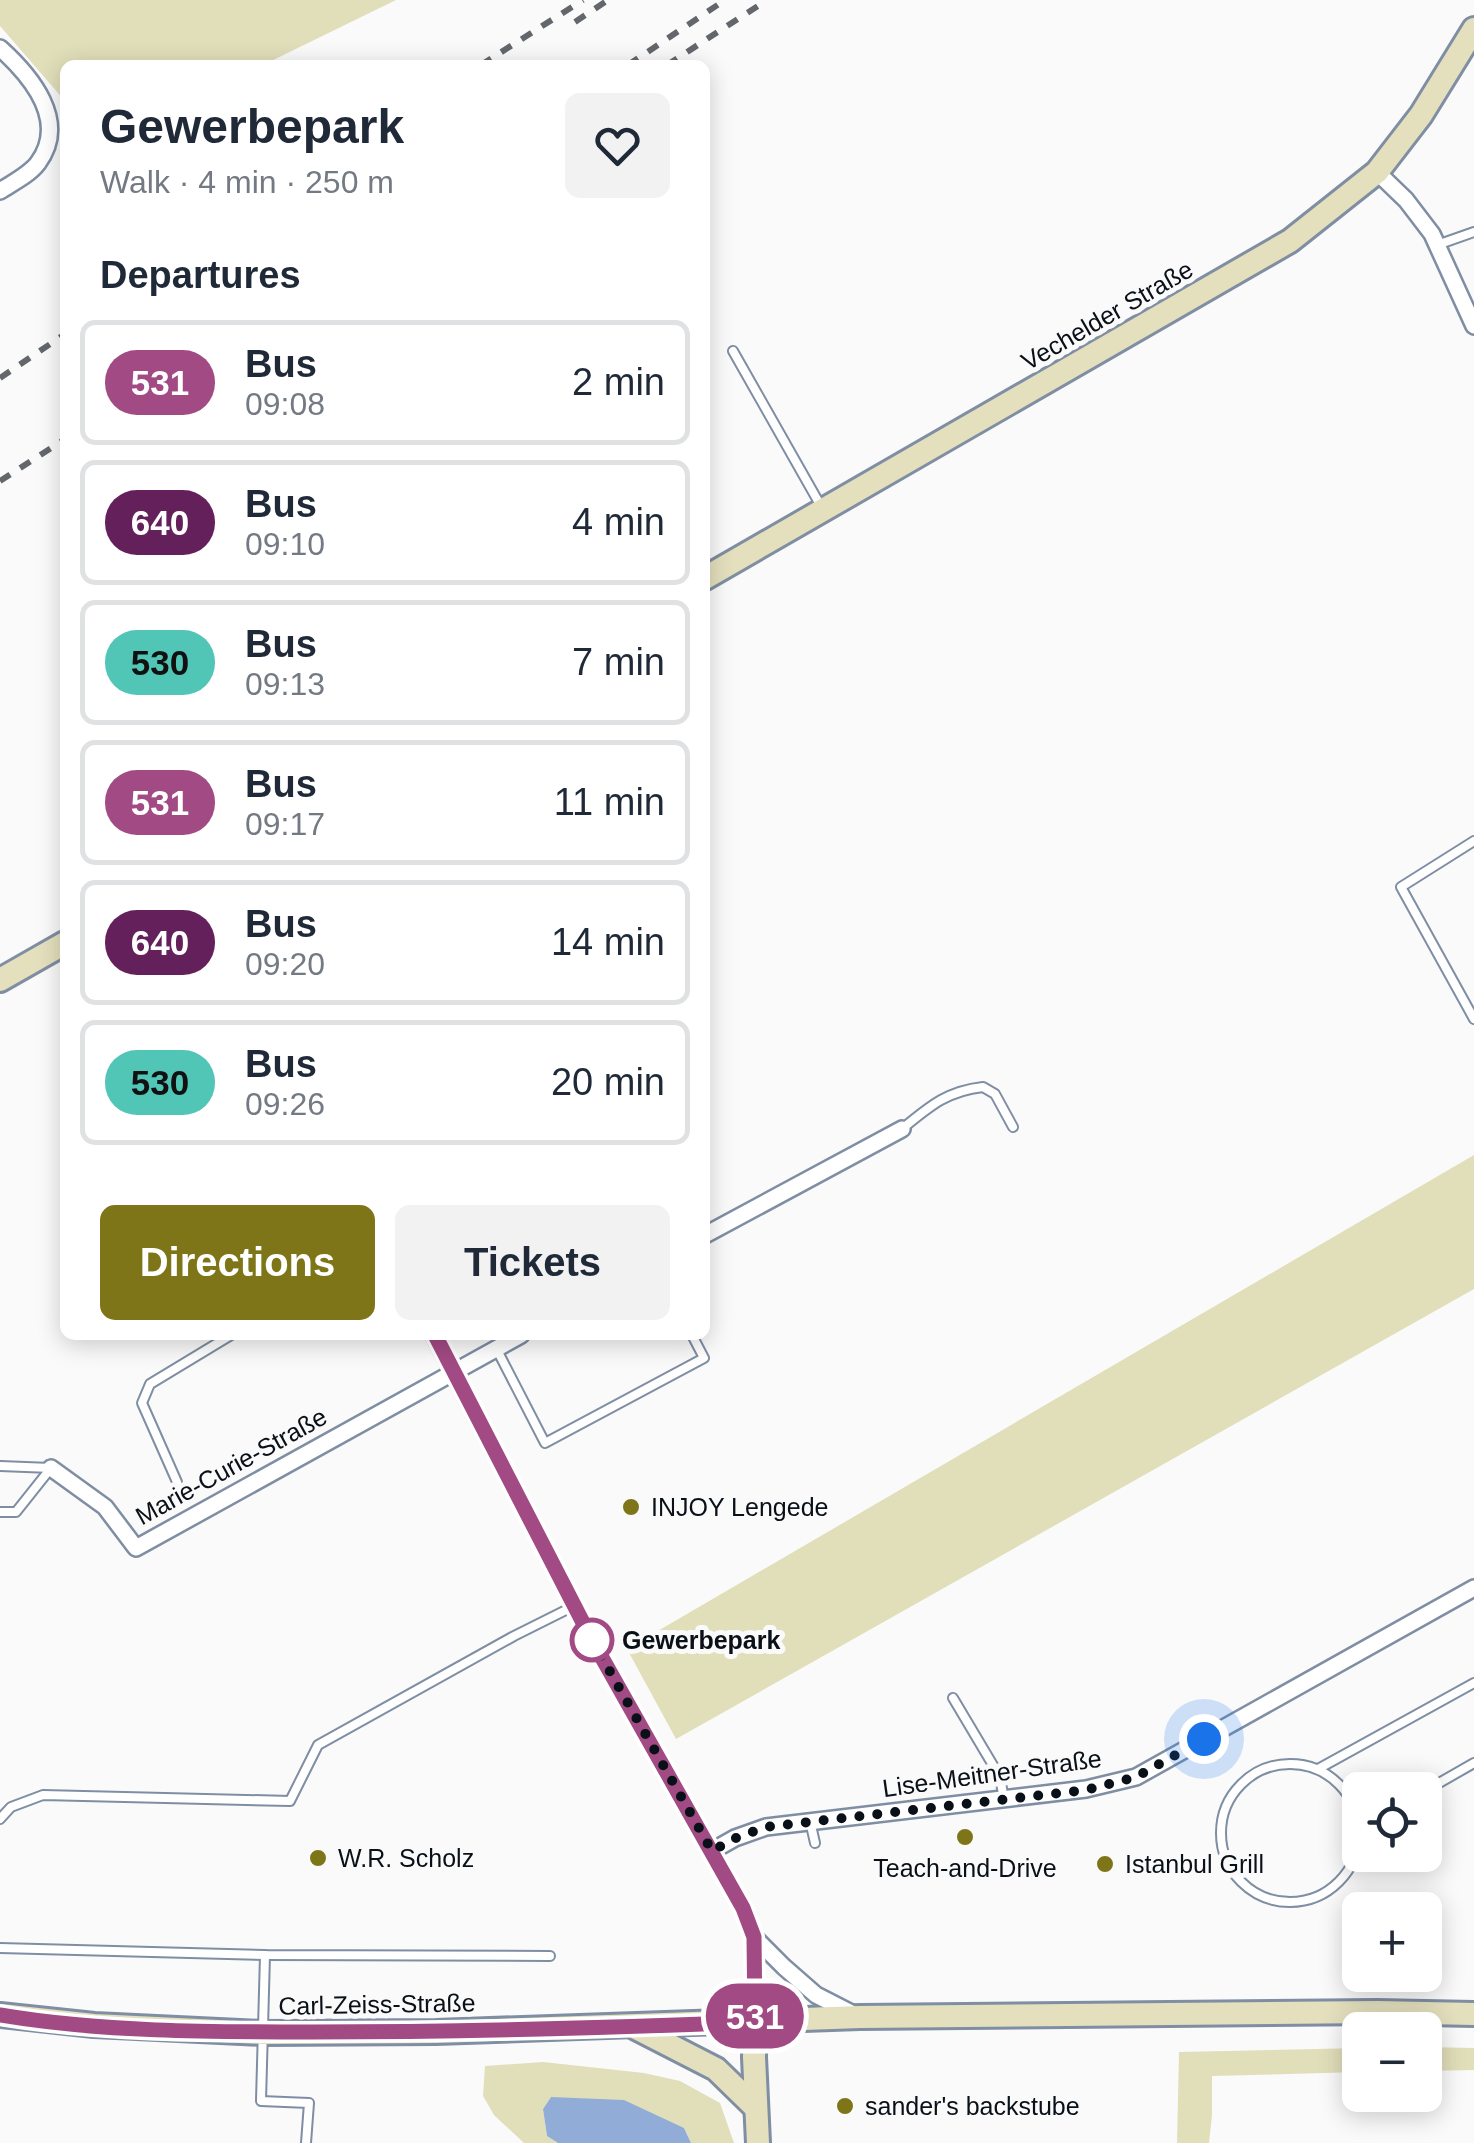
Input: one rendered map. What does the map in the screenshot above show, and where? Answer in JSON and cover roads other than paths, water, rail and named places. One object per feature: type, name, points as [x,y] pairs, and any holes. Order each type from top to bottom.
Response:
[{"type":"main road","name":"Vechelder Straße","points":[[710,575],[1290,241],[1377,172],[1420,115],[1474,29]]},
{"type":"main road","points":[[0,980],[60,946]]},
{"type":"main road","name":"Carl-Zeiss-Straße","points":[[0,2015],[94,2025],[262,2033],[436,2032],[860,2018],[1474,2014]]},
{"type":"main road","points":[[755,2022],[758,2143]]},
{"type":"main road","points":[[632,2026],[716,2069],[756,2108]]},
{"type":"street","points":[[0,48],[41,95],[50,120],[50,136],[36,166],[0,192]]},
{"type":"street","points":[[1377,172],[1406,200],[1432,234],[1474,326]]},
{"type":"street","points":[[710,1232],[902,1128]]},
{"type":"street","points":[[437,1340],[574,1606],[743,1908],[754,1937],[755,2022]]},
{"type":"street","name":"Marie-Curie-Straße","points":[[52,1468],[105,1507],[136,1548],[511,1340]]},
{"type":"street","name":"Lise-Meitner-Straße","points":[[712,1851],[766,1827],[1086,1790],[1136,1777],[1474,1588]]},
{"type":"street","points":[[754,1937],[816,1994],[860,2018]]},
{"type":"lane","points":[[1438,245],[1474,232]]},
{"type":"lane","points":[[733,352],[823,510]]},
{"type":"lane","points":[[1474,841],[1402,887],[1474,1019]]},
{"type":"lane","points":[[902,1128],[944,1097],[983,1086],[995,1094],[1013,1127]]},
{"type":"lane","points":[[178,1482],[142,1402],[150,1384],[222,1340]]},
{"type":"lane","points":[[496,1348],[545,1442],[704,1358],[695,1340]]},
{"type":"lane","points":[[0,1466],[52,1468]]},
{"type":"lane","points":[[0,1512],[16,1512],[52,1468]]},
{"type":"lane","points":[[0,1819],[12,1806],[43,1794],[290,1801],[318,1745],[574,1606]]},
{"type":"lane","points":[[1318,1770],[1474,1682]]},
{"type":"lane","points":[[953,1698],[1000,1776],[1004,1800]]},
{"type":"lane","points":[[1442,1781],[1474,1763]]},
{"type":"lane","points":[[1342,1788],[1318,1770],[1296,1764],[1273,1766],[1252,1775],[1234,1791],[1220,1833],[1224,1855],[1234,1874],[1250,1890],[1270,1900],[1314,1898],[1333,1888],[1347,1872]]},
{"type":"lane","points":[[810,1821],[815,1843]]},
{"type":"lane","points":[[0,1948],[550,1956]]},
{"type":"lane","points":[[265,1954],[261,2101],[309,2103],[306,2143]]},
{"type":"water","points":[[551,2097],[624,2100],[684,2128],[691,2143],[558,2143],[547,2136],[543,2109]]},
{"type":"railway","points":[[489,60],[583,0]]},
{"type":"railway","points":[[575,22],[608,0]]},
{"type":"railway","points":[[635,60],[725,0]]},
{"type":"railway","points":[[675,60],[767,0]]},
{"type":"railway","points":[[0,378],[60,337]]},
{"type":"railway","points":[[0,481],[60,442]]},
{"type":"place","name":"INJOY Lengede","points":[[631,1507]]},
{"type":"place","name":"Gewerbepark","points":[[592,1640]]},
{"type":"place","name":"Teach-and-Drive","points":[[965,1837]]},
{"type":"place","name":"W.R. Scholz","points":[[318,1858]]},
{"type":"place","name":"Istanbul Grill","points":[[1105,1864]]},
{"type":"place","name":"sander's backstube","points":[[845,2106]]}]
